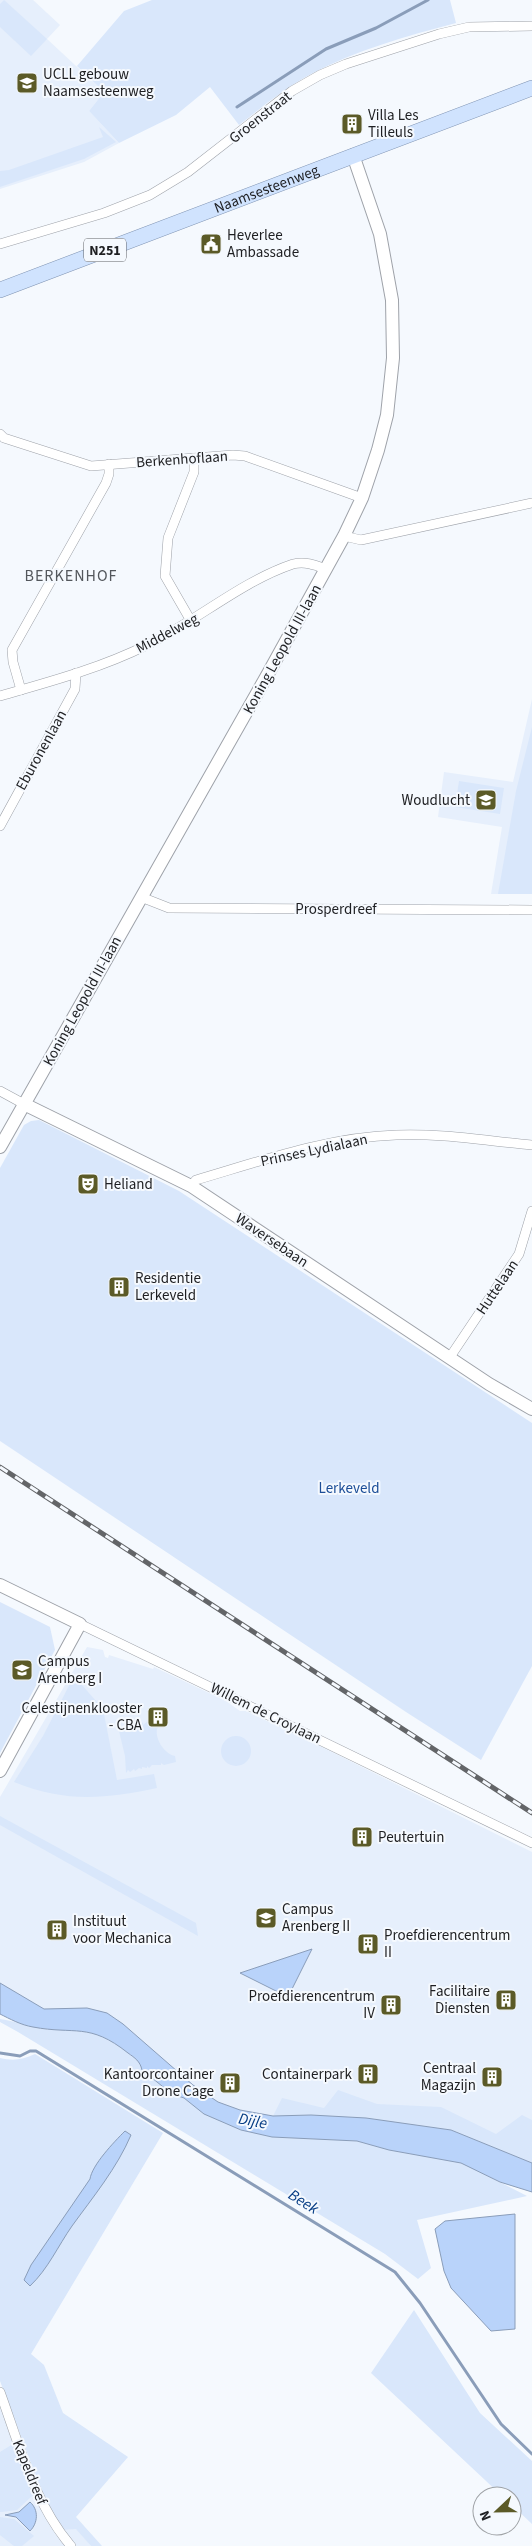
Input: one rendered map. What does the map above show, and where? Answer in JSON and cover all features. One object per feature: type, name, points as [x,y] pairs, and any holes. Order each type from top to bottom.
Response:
[{"type":"main road","name":"Naamsesteenweg","points":[[0,290],[532,88]]},
{"type":"street","name":"Groenstraat","points":[[0,244],[104,213],[150,195],[188,172],[292,91],[346,64],[439,34],[469,27],[532,26]]},
{"type":"street","name":"Koning Leopold III-laan","points":[[0,1147],[326,569],[362,498],[387,415],[393,358],[392,300],[380,234],[353,155]]},
{"type":"street","name":"Berkenhoflaan","points":[[0,434],[4,438],[84,465],[233,455],[245,456],[362,498]]},
{"type":"street","points":[[191,621],[165,576],[168,538],[194,472],[194,458]]},
{"type":"street","points":[[21,690],[13,662],[12,650],[106,483],[109,474],[109,464]]},
{"type":"street","points":[[344,536],[361,540],[532,503]]},
{"type":"street","name":"Middelweg","points":[[0,696],[76,673],[146,646],[191,621],[250,584],[293,564],[311,563],[326,569]]},
{"type":"street","name":"Eburonenlaan","points":[[0,826],[74,689],[76,673]]},
{"type":"street","name":"Prosperdreef","points":[[141,897],[168,908],[532,910]]},
{"type":"street","name":"Waversebaan","points":[[0,1090],[24,1104],[191,1186],[532,1410]]},
{"type":"street","name":"Prinses Lydialaan","points":[[191,1186],[196,1180],[281,1155],[340,1142],[376,1137],[410,1135],[532,1145]]},
{"type":"street","name":"Huttelaan","points":[[450,1357],[519,1254],[532,1211]]},
{"type":"street","name":"Willem de Croylaan","points":[[0,1585],[532,1842]]},
{"type":"street","points":[[0,1771],[80,1624]]},
{"type":"street","name":"Kapeldreef","points":[[0,2392],[39,2496],[57,2530],[71,2546]]},
{"type":"shaded area","points":[[0,0],[33,0],[60,25],[47,39],[104,92],[89,111],[119,143],[84,162],[0,189]]},
{"type":"shaded area","name":"Woudlucht","points":[[532,699],[532,894],[491,894],[502,827],[438,817],[444,772],[513,782]]},
{"type":"shaded area","name":"Campus Arenberg II","points":[[87,1647],[103,1650],[105,1657],[108,1658],[109,1655],[153,1669],[154,1667],[226,1701],[240,1711],[246,1711],[320,1746],[532,1852],[532,2147],[479,2142],[451,2130],[273,2116],[240,2110],[218,2102],[193,2085],[123,2024],[60,2010],[44,2009],[0,1983],[0,1797]]},
{"type":"shaded area","points":[[0,2392],[39,2496],[77,2529],[91,2546],[0,2546]]},
{"type":"green space","points":[[4,0],[47,39],[31,56],[0,27],[0,4]]},
{"type":"green space","points":[[152,0],[450,0],[456,23],[382,44],[328,65],[292,85],[239,125],[210,87],[176,115],[119,143],[89,111],[104,92],[77,66],[124,11]]},
{"type":"green space","points":[[99,127],[116,142],[84,159],[0,187],[0,171],[9,170],[103,137]]},
{"type":"green space","points":[[532,727],[532,894],[498,894],[516,791]]},
{"type":"green space","points":[[459,781],[504,788],[500,814],[455,807]]},
{"type":"green space","name":"Lerkeveld","points":[[39,1120],[179,1191],[532,1423],[532,1666],[481,1760],[0,1441],[0,1168],[24,1125],[31,1121]]},
{"type":"green space","name":"Campus Arenberg I","points":[[0,1602],[50,1627],[55,1650],[0,1753]]},
{"type":"green space","points":[[74,1676],[103,1709],[117,1780],[154,1774],[157,1788],[120,1795],[85,1797],[51,1793],[14,1782],[43,1736]]},
{"type":"green space","points":[[163,1718],[163,1722],[157,1729],[159,1742],[164,1749],[175,1756],[176,1762],[152,1765],[149,1768],[147,1766],[147,1768],[142,1767],[142,1769],[139,1768],[135,1771],[134,1769],[130,1772],[128,1770],[126,1773],[125,1756],[118,1727],[130,1727],[134,1724],[136,1726],[136,1724],[141,1725],[143,1722],[143,1725],[148,1721],[149,1724]]},
{"type":"green space","points":[[236,1736],[247,1740],[251,1751],[247,1762],[236,1766],[225,1762],[221,1751],[225,1740]]},
{"type":"green space","points":[[0,1816],[196,1923],[198,1936],[0,1825]]},
{"type":"green space","points":[[0,2019],[45,2029],[82,2030],[101,2036],[140,2062],[142,2070],[172,2094],[184,2098],[204,2114],[241,2130],[272,2137],[357,2141],[389,2150],[462,2163],[527,2196],[417,2220],[431,2268],[418,2279],[385,2254],[0,2022]]},
{"type":"green space","points":[[35,2054],[163,2133],[31,2354],[44,2365],[63,2413],[128,2457],[76,2517],[102,2546],[91,2546],[76,2529],[61,2530],[46,2503],[0,2381],[0,2058],[18,2059]]},
{"type":"green space","points":[[338,2090],[377,2104],[441,2107],[496,2134],[522,2115],[532,2120],[532,2163],[451,2130],[366,2118],[273,2116],[282,2098],[324,2108]]},
{"type":"green space","points":[[414,2310],[480,2413],[532,2461],[532,2524],[522,2514],[522,2486],[491,2486],[371,2373]]},
{"type":"green space","points":[[13,2444],[34,2494],[17,2510],[0,2512],[0,2452]]},
{"type":"green space","points":[[0,2517],[14,2519],[34,2536],[22,2546],[14,2546],[0,2535]]},
{"type":"water","points":[[312,1949],[288,1997],[240,1973]]},
{"type":"water","name":"Dijle","points":[[0,1983],[44,2009],[87,2008],[107,2013],[123,2024],[193,2085],[218,2102],[240,2110],[273,2116],[311,2115],[366,2118],[451,2130],[532,2163],[532,2192],[500,2182],[461,2163],[389,2150],[357,2141],[272,2137],[241,2130],[204,2114],[184,2098],[172,2094],[142,2070],[135,2058],[103,2037],[82,2031],[29,2026],[0,2014]]},
{"type":"water","points":[[125,2131],[131,2135],[119,2159],[72,2226],[48,2265],[30,2286],[24,2280],[31,2265],[90,2179],[99,2161]]},
{"type":"water","points":[[515,2214],[515,2329],[491,2331],[451,2288],[444,2271],[435,2229],[445,2221]]},
{"type":"water","points":[[30,2502],[35,2509],[36,2520],[30,2531],[16,2517],[5,2515],[19,2512]]},
{"type":"waterway","points":[[237,107],[326,49],[376,28],[428,0]]},
{"type":"waterway","name":"Beek","points":[[0,2053],[20,2056],[30,2051],[36,2051],[395,2272],[420,2303],[501,2424],[532,2454]]},
{"type":"railway","points":[[0,1467],[532,1813]]},
{"type":"place","name":"UCLL gebouw Naamsesteenweg","points":[[27,83]]},
{"type":"place","name":"Villa Les Tilleuls","points":[[352,124]]},
{"type":"place","name":"Heverlee Ambassade","points":[[211,244]]},
{"type":"place","name":"Woudlucht","points":[[486,800]]},
{"type":"place","name":"Heliand","points":[[88,1184]]},
{"type":"place","name":"Residentie Lerkeveld","points":[[119,1287]]},
{"type":"place","name":"Campus Arenberg I","points":[[22,1670]]},
{"type":"place","name":"Celestijnenklooster - CBA","points":[[158,1717]]},
{"type":"place","name":"Peutertuin","points":[[362,1837]]},
{"type":"place","name":"Campus Arenberg II","points":[[266,1918]]},
{"type":"place","name":"Instituut voor Mechanica","points":[[57,1930]]},
{"type":"place","name":"Proefdierencentrum II","points":[[368,1944]]},
{"type":"place","name":"Facilitaire Diensten","points":[[506,2000]]},
{"type":"place","name":"Proefdierencentrum IV","points":[[391,2005]]},
{"type":"place","name":"Containerpark","points":[[368,2074]]},
{"type":"place","name":"Centraal Magazijn","points":[[492,2077]]},
{"type":"place","name":"Kantoorcontainer Drone Cage","points":[[230,2083]]},
{"type":"district","name":"BERKENHOF","points":[[71,575]]}]
